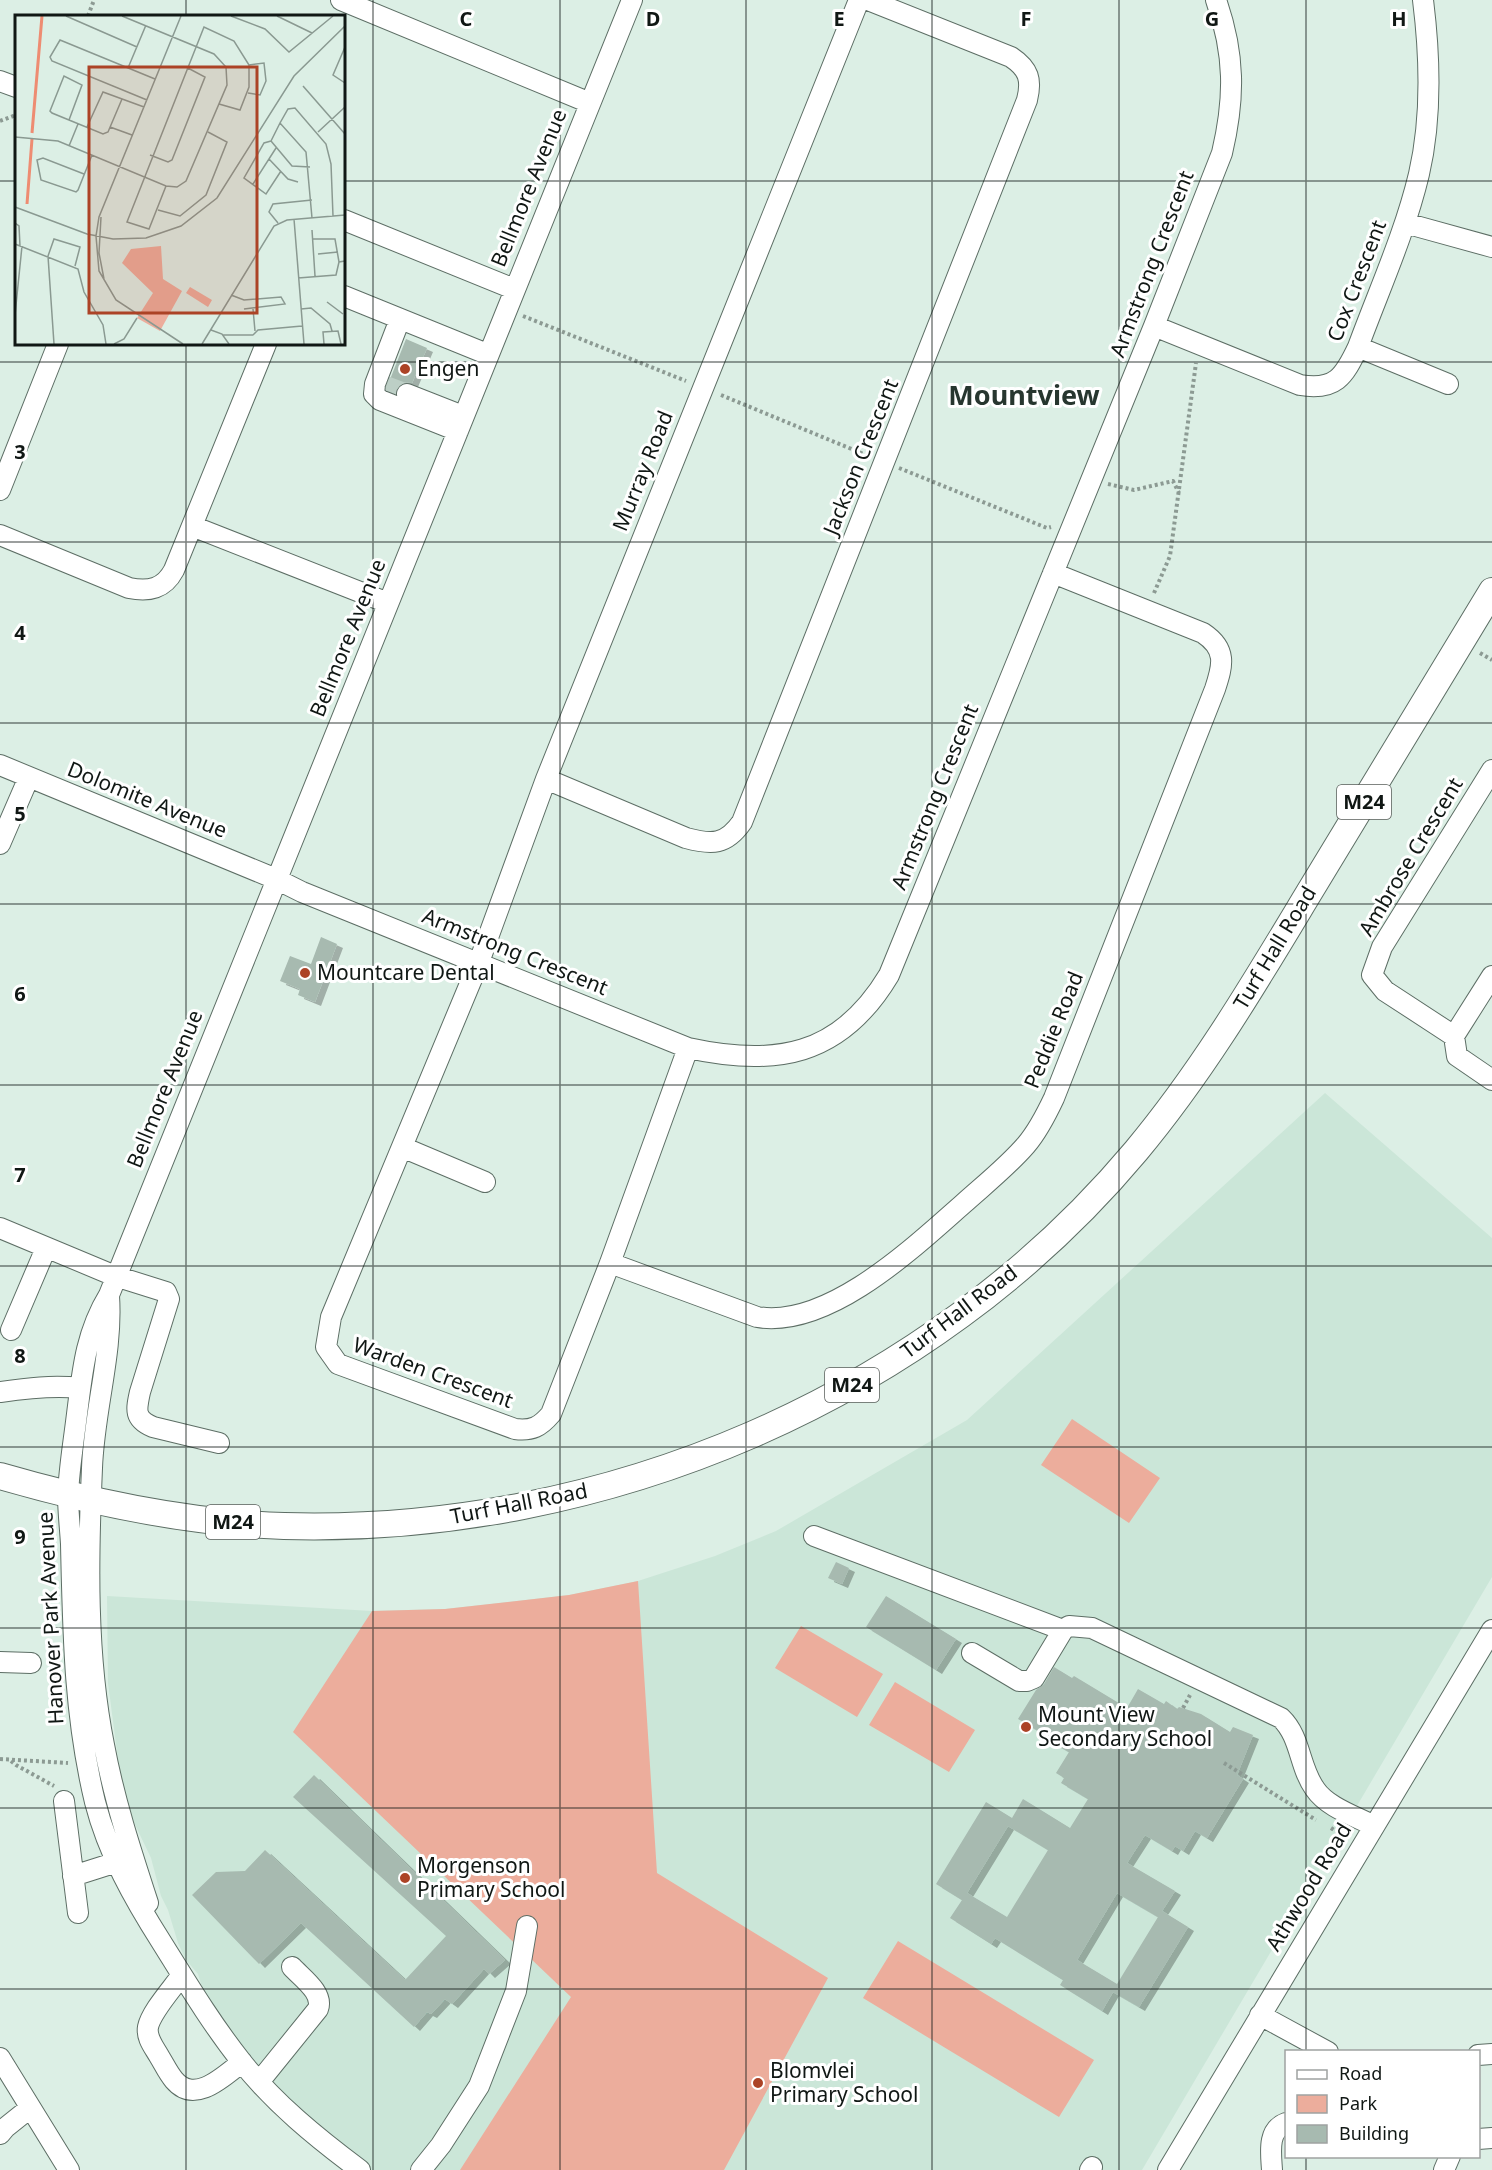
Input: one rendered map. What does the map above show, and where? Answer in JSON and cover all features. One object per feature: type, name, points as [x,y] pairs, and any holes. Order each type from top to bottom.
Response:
[{"type":"main road","name":"Turf Hall Road","points":[[0,1476],[79,1498],[144,1512],[219,1521],[282,1526],[408,1523],[512,1508],[570,1496],[632,1479],[719,1449],[778,1424],[899,1357],[989,1293],[1045,1245],[1108,1182],[1171,1108],[1237,1012],[1492,591]]},
{"type":"street","name":"Bellmore Avenue","points":[[79,1498],[80,1388],[87,1345],[93,1326],[109,1295],[487,354],[632,0]]},
{"type":"street","name":"Murray Road","points":[[479,962],[546,779],[859,0]]},
{"type":"street","name":"Jackson Crescent","points":[[546,779],[686,838],[701,842],[716,843],[726,839],[742,822],[1028,100],[1030,86],[1026,69],[1011,57],[868,0]]},
{"type":"street","name":"Armstrong Crescent","points":[[276,879],[302,892],[688,1048],[742,1058],[782,1055],[803,1050],[842,1029],[878,993],[889,975],[1154,326],[1222,153],[1228,128],[1232,65],[1225,24],[1216,0]]},
{"type":"street","name":"Cox Crescent","points":[[1154,326],[1300,386],[1316,388],[1341,378],[1358,347],[1405,223],[1419,174],[1427,116],[1428,52],[1423,0]]},
{"type":"street","points":[[348,1],[590,102]]},
{"type":"street","points":[[0,81],[15,87]]},
{"type":"street","points":[[345,220],[514,289]]},
{"type":"street","points":[[1405,223],[1492,247]]},
{"type":"street","points":[[345,296],[487,354]]},
{"type":"street","points":[[386,386],[383,382],[405,321]]},
{"type":"street","points":[[405,321],[375,384],[374,394],[380,400],[460,424]]},
{"type":"street","points":[[0,490],[58,345]]},
{"type":"street","points":[[0,535],[129,588],[142,591],[164,585],[170,578],[266,345]]},
{"type":"street","points":[[1358,347],[1448,384]]},
{"type":"street","points":[[407,394],[460,424]]},
{"type":"street","points":[[192,526],[388,603]]},
{"type":"street","name":"Peddie Road","points":[[610,1263],[757,1317],[781,1319],[808,1312],[848,1293],[901,1259],[1014,1158],[1037,1129],[1054,1098],[1220,676],[1221,653],[1212,639],[1203,633],[1053,573]]},
{"type":"street","name":"Dolomite Avenue","points":[[0,765],[276,879]]},
{"type":"street","name":"Ambrose Crescent","points":[[1454,1036],[1385,991],[1372,975],[1382,947],[1492,770]]},
{"type":"street","points":[[0,844],[29,777]]},
{"type":"street","name":"Warden Crescent","points":[[479,962],[331,1317],[326,1347],[338,1364],[515,1429],[538,1428],[551,1414],[610,1263],[688,1048]]},
{"type":"street","points":[[1492,976],[1454,1036],[1457,1056],[1492,1080]]},
{"type":"street","points":[[402,1147],[485,1182]]},
{"type":"street","points":[[0,1228],[116,1276],[166,1292],[169,1296],[140,1392],[137,1406],[139,1417],[153,1427],[219,1443]]},
{"type":"street","points":[[11,1330],[46,1248]]},
{"type":"street","name":"Bellmore Avenue","points":[[79,1498],[96,1417],[107,1342],[109,1295]]},
{"type":"street","points":[[0,1392],[38,1387],[80,1388]]},
{"type":"street","name":"Hanover Park Avenue","points":[[79,1498],[75,1682],[82,1736],[96,1803],[117,1862],[138,1905],[181,1976],[242,2062],[308,2130],[360,2170]]},
{"type":"street","name":"Hanover Park Avenue","points":[[79,1498],[103,1743],[116,1800],[158,1937]]},
{"type":"street","points":[[814,1536],[1063,1630]]},
{"type":"street","points":[[972,1653],[1019,1681],[1027,1681],[1034,1678],[1063,1630],[1069,1626],[1092,1628],[1281,1718],[1292,1732],[1310,1781],[1317,1792],[1336,1806],[1374,1826]]},
{"type":"street","name":"Athwood Road","points":[[1168,2170],[1492,1630]]},
{"type":"street","points":[[0,1662],[31,1663]]},
{"type":"street","points":[[63,1795],[78,1913]]},
{"type":"street","points":[[73,1876],[117,1862]]},
{"type":"street","points":[[421,2170],[441,2145],[479,2086],[516,1991],[527,1926]]},
{"type":"street","points":[[259,2082],[321,2003],[318,1996],[292,1967]]},
{"type":"street","points":[[181,1976],[150,2020],[147,2028],[148,2037],[173,2080],[181,2087],[194,2091],[206,2088],[242,2062]]},
{"type":"street","points":[[1260,2015],[1324,2050]]},
{"type":"street","points":[[0,2058],[69,2170]]},
{"type":"street","points":[[0,2134],[30,2108]]},
{"type":"street","points":[[1272,2170],[1270,2146],[1274,2132],[1285,2124]]},
{"type":"path","points":[[88,15],[94,0]]},
{"type":"path","points":[[0,121],[15,115]]},
{"type":"path","points":[[519,315],[692,384]]},
{"type":"path","points":[[1146,610],[1170,556],[1196,361],[1203,346]]},
{"type":"path","points":[[712,392],[875,459]]},
{"type":"path","points":[[894,466],[1047,528],[1054,526]]},
{"type":"path","points":[[1091,480],[1134,490],[1173,481],[1179,493]]},
{"type":"path","points":[[1476,651],[1492,660]]},
{"type":"path","points":[[0,1760],[72,1763]]},
{"type":"path","points":[[11,1761],[63,1795]]},
{"type":"path","points":[[1224,1763],[1317,1820]]},
{"type":"path","points":[[1326,1826],[1348,1839]]},
{"type":"shaded area","name":"Mount View Secondary School","points":[[1325,1093],[1492,1238],[1492,1577],[1142,2170],[360,2170],[259,2082],[206,2000],[198,1974],[186,1960],[161,1896],[151,1858],[129,1812],[119,1767],[108,1683],[107,1596],[372,1611],[445,1609],[569,1595],[638,1581],[715,1556],[776,1531],[967,1420]]},
{"type":"green space","points":[[1072,1419],[1160,1478],[1129,1523],[1041,1465]]},
{"type":"green space","points":[[638,1581],[657,1873],[828,1978],[724,2170],[460,2170],[571,1997],[293,1732],[372,1611],[445,1609],[569,1595]]},
{"type":"green space","points":[[801,1626],[883,1674],[857,1717],[775,1668]]},
{"type":"green space","points":[[895,1682],[975,1730],[949,1772],[869,1725]]},
{"type":"green space","points":[[898,1941],[1094,2060],[1059,2117],[863,1998]]},
{"type":"building","points":[[406,339],[427,348],[412,383],[400,384],[395,393],[387,390],[387,387]]},
{"type":"building","name":"Mountcare Dental","points":[[321,937],[337,944],[315,1002],[298,995],[300,989],[280,981],[290,956],[311,964]]},
{"type":"building","points":[[836,1562],[849,1568],[842,1584],[828,1578]]},
{"type":"building","points":[[886,1596],[956,1639],[936,1670],[866,1627]]},
{"type":"building","points":[[1054,1667],[1072,1678],[1074,1676],[1127,1708],[1138,1689],[1164,1704],[1166,1701],[1177,1709],[1179,1707],[1201,1714],[1230,1732],[1233,1727],[1253,1735],[1237,1775],[1243,1779],[1207,1838],[1195,1831],[1183,1851],[1175,1846],[1172,1851],[1145,1835],[1127,1863],[1175,1891],[1162,1911],[1188,1927],[1139,2007],[1113,1992],[1102,2011],[1060,1985],[1063,1980],[995,1938],[991,1944],[950,1918],[962,1900],[936,1884],[986,1802],[1012,1818],[1023,1799],[1070,1828],[1088,1799],[1061,1783],[1064,1778],[1056,1773],[1069,1752],[1018,1719],[1036,1690],[1044,1684]],"holes":[[[1008,1826],[1048,1850],[1007,1917],[967,1893]],[[1117,1893],[1158,1917],[1117,1984],[1077,1960]]]},
{"type":"building","name":"Morgenson Primary School","points":[[314,1775],[505,1960],[489,1974],[484,1969],[452,2004],[445,1999],[431,2014],[427,2012],[414,2027],[301,1923],[259,1964],[192,1895],[216,1872],[245,1871],[265,1850],[405,1980],[446,1936],[293,1797]]},
{"type":"tunnel","points":[[386,386],[407,394]]},
{"type":"place","name":"Engen","points":[[405,369]]},
{"type":"place","name":"Mountcare Dental","points":[[305,973]]},
{"type":"place","name":"Mount View Secondary School","points":[[1026,1727]]},
{"type":"place","name":"Morgenson Primary School","points":[[405,1878]]},
{"type":"place","name":"Blomvlei Primary School","points":[[758,2083]]},
{"type":"district","name":"Mountview","points":[[1024,396]]}]
